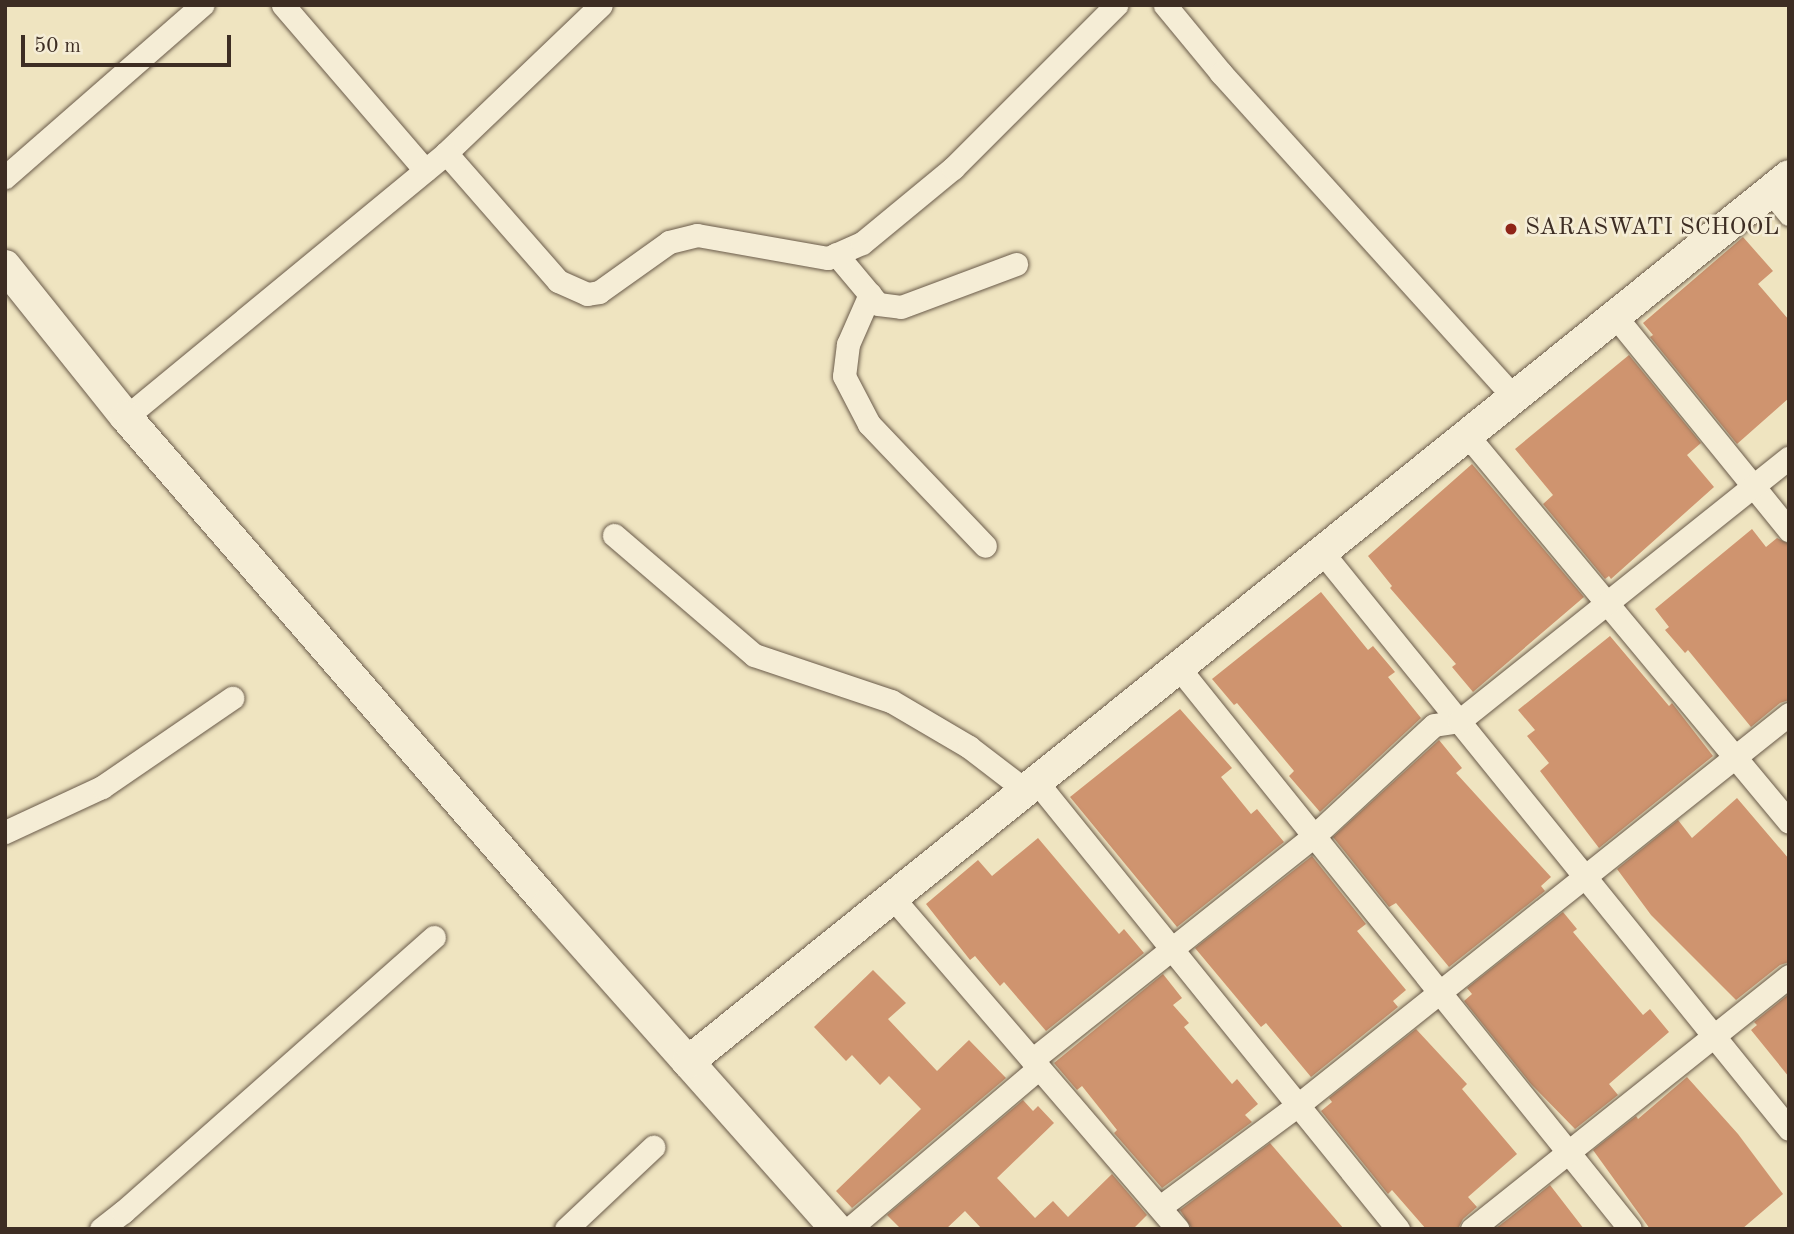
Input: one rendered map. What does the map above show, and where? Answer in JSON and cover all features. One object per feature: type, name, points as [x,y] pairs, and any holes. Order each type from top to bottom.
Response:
[{"type":"street","points":[[5,177],[202,5]]},
{"type":"street","points":[[283,5],[425,170]]},
{"type":"street","points":[[126,417],[446,153],[601,5]]},
{"type":"street","points":[[446,153],[558,281],[587,295],[599,292],[669,242],[697,235],[828,258],[862,243],[953,168],[1116,5]]},
{"type":"street","points":[[1165,5],[1221,73],[1514,397]]},
{"type":"street","points":[[688,1062],[1615,316],[1782,194]]},
{"type":"street","points":[[836,254],[883,306],[901,307],[1016,264]]},
{"type":"street","points":[[5,266],[126,417],[837,1229]]},
{"type":"street","points":[[870,294],[848,344],[844,376],[869,424],[985,546]]},
{"type":"street","points":[[1615,316],[1789,530]]},
{"type":"street","points":[[1467,435],[1789,822]]},
{"type":"street","points":[[849,1229],[1036,1064],[1172,949],[1314,836],[1434,725],[1459,721],[1789,458]]},
{"type":"street","points":[[614,534],[754,655],[891,701],[1031,786],[1172,949],[1398,1229]]},
{"type":"street","points":[[1322,552],[1789,1129]]},
{"type":"street","points":[[1178,667],[1630,1229]]},
{"type":"street","points":[[5,832],[102,787],[232,698]]},
{"type":"street","points":[[1160,1207],[1298,1105],[1789,714]]},
{"type":"street","points":[[892,897],[1178,1229]]},
{"type":"street","points":[[101,1229],[434,937]]},
{"type":"street","points":[[1472,1229],[1789,976]]},
{"type":"street","points":[[566,1229],[653,1147]]},
{"type":"building","points":[[1743,237],[1773,271],[1758,284],[1789,320],[1789,398],[1737,444],[1650,337],[1653,335],[1643,323]]},
{"type":"building","points":[[1629,355],[1701,443],[1687,455],[1714,487],[1611,579],[1609,576],[1605,579],[1543,504],[1553,495],[1515,449]]},
{"type":"building","points":[[1472,464],[1584,597],[1473,692],[1452,667],[1456,664],[1390,588],[1392,586],[1368,556]]},
{"type":"building","points":[[1752,529],[1766,547],[1777,538],[1789,544],[1789,700],[1780,703],[1751,727],[1688,650],[1685,653],[1665,630],[1669,627],[1655,609]]},
{"type":"building","points":[[1321,592],[1368,650],[1373,646],[1395,672],[1388,677],[1421,718],[1320,812],[1289,776],[1294,771],[1237,703],[1234,705],[1212,679]]},
{"type":"building","points":[[1610,636],[1669,706],[1672,703],[1713,756],[1599,848],[1540,771],[1549,763],[1527,736],[1535,730],[1518,710]]},
{"type":"building","points":[[1180,709],[1232,768],[1221,777],[1251,814],[1257,809],[1284,842],[1177,927],[1070,797]]},
{"type":"building","points":[[1439,740],[1462,768],[1456,773],[1551,877],[1541,886],[1545,891],[1449,967],[1396,903],[1389,907],[1333,837]]},
{"type":"building","points":[[1737,798],[1789,859],[1789,962],[1780,965],[1736,1000],[1651,915],[1617,869],[1678,820],[1692,838]]},
{"type":"building","points":[[1038,838],[1119,934],[1124,929],[1144,953],[1046,1031],[1004,982],[1000,986],[975,956],[970,960],[926,904],[978,860],[992,876]]},
{"type":"building","points":[[1312,856],[1366,924],[1357,931],[1406,990],[1393,1001],[1398,1007],[1311,1077],[1266,1023],[1261,1027],[1195,948]]},
{"type":"building","points":[[1563,912],[1577,929],[1573,932],[1643,1015],[1650,1009],[1669,1032],[1609,1084],[1618,1095],[1575,1129],[1531,1084],[1464,1001],[1472,994],[1467,988]]},
{"type":"building","points":[[873,970],[906,1003],[888,1019],[937,1071],[969,1040],[1006,1078],[852,1208],[836,1191],[921,1109],[889,1076],[880,1085],[852,1055],[846,1061],[814,1027]]},
{"type":"building","points":[[1163,974],[1182,998],[1173,1005],[1189,1023],[1184,1027],[1232,1084],[1237,1079],[1258,1104],[1245,1115],[1252,1122],[1162,1188],[1114,1133],[1117,1130],[1082,1086],[1077,1090],[1054,1063]]},
{"type":"building","points":[[1789,994],[1789,1077],[1751,1030],[1757,1025],[1754,1022]]},
{"type":"building","points":[[1416,1029],[1467,1084],[1462,1089],[1517,1154],[1468,1197],[1477,1207],[1463,1219],[1458,1229],[1426,1229],[1392,1190],[1388,1194],[1321,1111],[1332,1102],[1329,1098]]},
{"type":"building","points":[[1687,1077],[1738,1134],[1783,1194],[1742,1229],[1650,1229],[1593,1150],[1636,1116],[1638,1119]]},
{"type":"building","points":[[1023,1100],[1033,1111],[1038,1106],[1054,1123],[997,1178],[1035,1218],[1053,1201],[1068,1217],[1112,1174],[1147,1215],[1133,1229],[982,1229],[965,1211],[946,1229],[901,1229],[887,1215]]},
{"type":"building","points":[[1270,1143],[1344,1229],[1192,1229],[1180,1210]]},
{"type":"building","points":[[1550,1185],[1584,1229],[1495,1229],[1508,1219]]},
{"type":"place","name":"SARASWATI SCHOOL","points":[[1511,229]]}]
